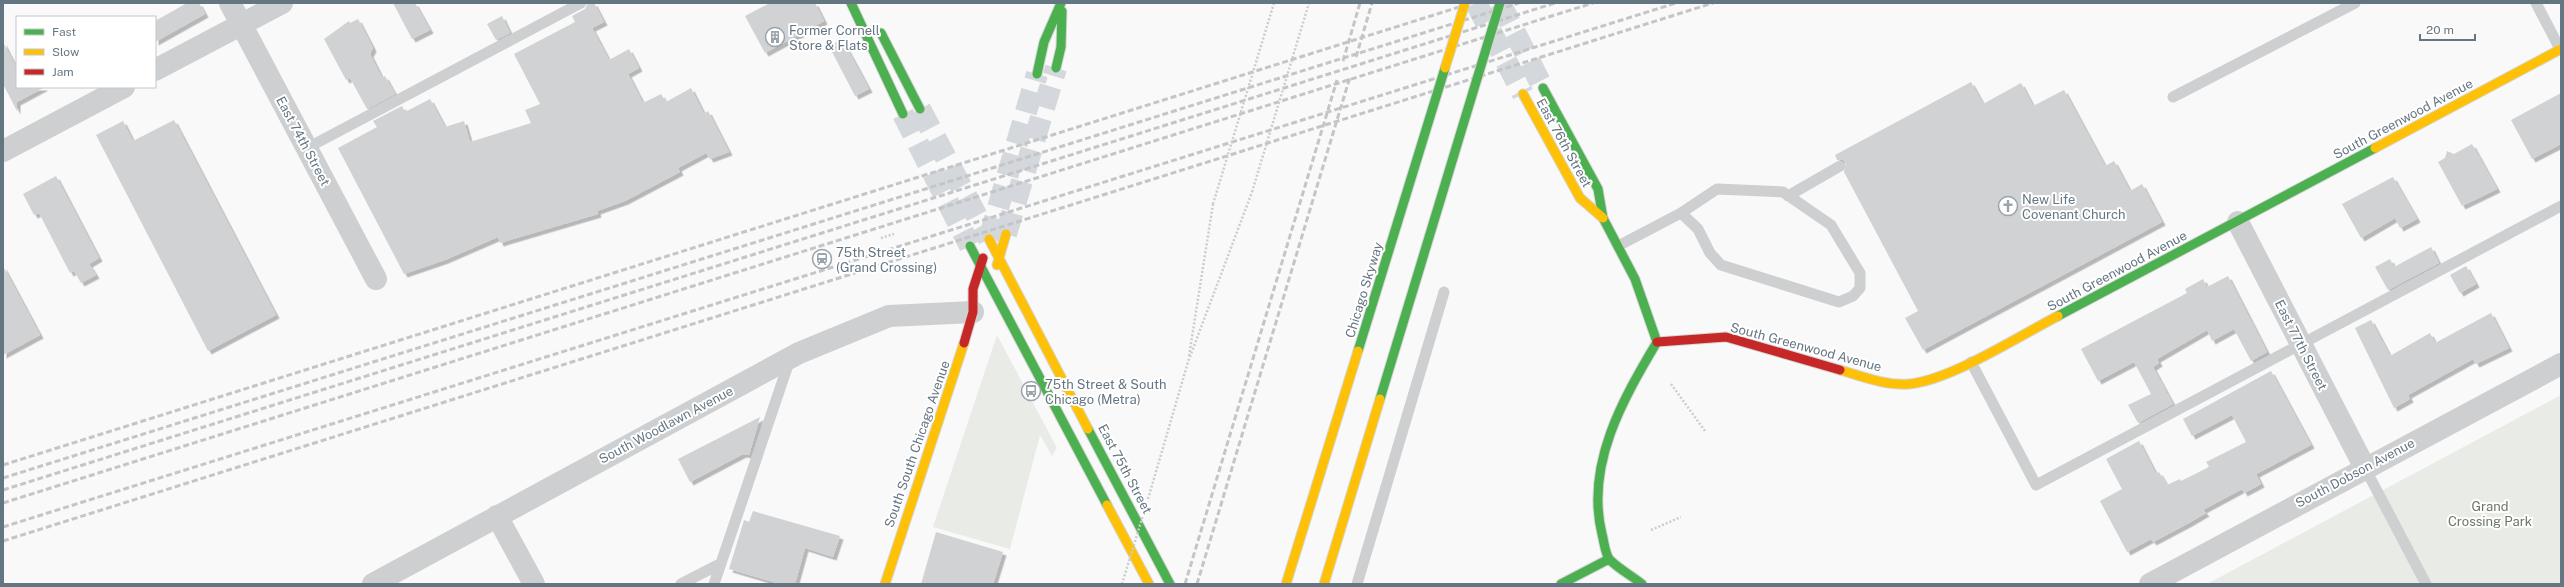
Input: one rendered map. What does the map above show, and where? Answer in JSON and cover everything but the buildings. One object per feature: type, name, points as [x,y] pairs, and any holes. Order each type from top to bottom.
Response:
[{"type":"main road","points":[[851,3],[902,114]]},
{"type":"main road","points":[[1056,68],[1061,47],[1062,3]]},
{"type":"main road","points":[[1037,74],[1044,42],[1062,3]]},
{"type":"main road","name":"Chicago Skyway","points":[[1286,584],[1465,3]]},
{"type":"main road","points":[[1324,584],[1500,3]]},
{"type":"main road","points":[[876,24],[920,109]]},
{"type":"main road","name":"South Greenwood Avenue","points":[[1658,342],[1726,337],[1846,373],[1879,381],[1908,384],[1941,377],[2238,222],[2561,49]]},
{"type":"main road","name":"East 76th Street","points":[[1543,88],[1598,189],[1603,218],[1635,279],[1658,342]]},
{"type":"main road","name":"East 76th Street","points":[[1523,94],[1580,198],[1603,218]]},
{"type":"main road","name":"South South Chicago Avenue","points":[[885,584],[983,298],[999,258],[1006,234]]},
{"type":"main road","name":"South South Chicago Avenue","points":[[983,298],[973,289],[989,240]]},
{"type":"main road","name":"East 75th Street","points":[[989,240],[1170,584]]},
{"type":"main road","points":[[970,246],[980,265],[983,298],[1149,584]]},
{"type":"main road","points":[[1642,584],[1609,560],[1599,517],[1600,472],[1606,445],[1624,396],[1658,342]]},
{"type":"main road","points":[[1561,584],[1609,560]]},
{"type":"street","name":"East 74th Street","points":[[230,3],[376,279]]},
{"type":"street","points":[[156,69],[282,3]]},
{"type":"street","points":[[3,151],[122,88]]},
{"type":"street","name":"East 77th Street","points":[[2238,222],[2365,468]]},
{"type":"street","name":"South Woodlawn Avenue","points":[[372,584],[790,359],[841,334],[889,316],[923,312],[983,298]]},
{"type":"street","name":"South Dobson Avenue","points":[[2150,584],[2561,364]]},
{"type":"street","points":[[498,516],[534,584]]},
{"type":"lane","points":[[306,148],[581,3]]},
{"type":"lane","points":[[2173,97],[2355,3]]},
{"type":"lane","points":[[2536,3],[2561,49]]},
{"type":"lane","points":[[1788,196],[1840,166]]},
{"type":"lane","points":[[1618,246],[1681,213],[1717,188],[1783,192],[1831,226],[1860,273],[1860,288],[1853,296],[1839,302],[1721,265],[1710,253],[1698,229],[1681,213]]},
{"type":"lane","points":[[1971,362],[2036,486],[2561,206]]},
{"type":"lane","points":[[1357,584],[1444,292]]},
{"type":"lane","points":[[714,584],[790,359]]},
{"type":"lane","points":[[2365,468],[2426,584]]},
{"type":"lane","points":[[682,584],[720,564]]},
{"type":"path","points":[[1188,362],[1213,204],[1274,3]]},
{"type":"path","points":[[1122,584],[1188,362],[1252,192],[1309,3]]},
{"type":"path","points":[[881,238],[894,234]]},
{"type":"path","points":[[1671,384],[1705,431]]},
{"type":"path","points":[[1651,530],[1682,517]]},
{"type":"green space","points":[[997,335],[1057,448],[1052,456],[1040,435],[1010,549],[933,527]]},
{"type":"green space","name":"Grand Crossing Park","points":[[2561,395],[2561,584],[2207,584]]},
{"type":"tunnel","points":[[1476,3],[1523,94]]},
{"type":"tunnel","points":[[1500,3],[1543,88]]},
{"type":"tunnel","points":[[1006,234],[1056,68]]},
{"type":"tunnel","points":[[989,239],[1037,74]]},
{"type":"tunnel","points":[[920,109],[989,239]]},
{"type":"tunnel","points":[[903,114],[970,246]]},
{"type":"railway","points":[[1343,61],[1360,3]]},
{"type":"railway","points":[[1356,57],[1372,3]]},
{"type":"railway","points":[[3,465],[1472,3]]},
{"type":"railway","points":[[3,478],[1519,3]]},
{"type":"railway","points":[[3,490],[1555,3]]},
{"type":"railway","points":[[3,503],[1593,3]]},
{"type":"railway","points":[[3,527],[1676,3]]},
{"type":"railway","points":[[3,541],[1713,3]]},
{"type":"railway","points":[[1197,584],[1350,77]]},
{"type":"railway","points":[[1185,584],[1337,80]]},
{"type":"traffic: fast","points":[[851,3],[903,114]]},
{"type":"traffic: fast","points":[[1037,74],[1044,42],[1061,3]]},
{"type":"traffic: fast","points":[[1380,399],[1500,3]]},
{"type":"traffic: fast","points":[[1056,68],[1061,47],[1062,11]]},
{"type":"traffic: fast","points":[[881,33],[920,109]]},
{"type":"traffic: fast","points":[[1358,351],[1445,68]]},
{"type":"traffic: fast","points":[[1543,88],[1598,189],[1603,218],[1635,279],[1657,342]]},
{"type":"traffic: fast","points":[[2058,316],[2375,148]]},
{"type":"traffic: fast","points":[[970,246],[1107,505]]},
{"type":"traffic: fast","points":[[1642,584],[1608,558],[1598,508],[1599,483],[1603,458],[1610,434],[1632,386],[1657,342]]},
{"type":"traffic: fast","points":[[1088,429],[1170,584]]},
{"type":"traffic: fast","points":[[1561,584],[1609,559]]},
{"type":"traffic: slow","points":[[1445,68],[1465,3]]},
{"type":"traffic: slow","points":[[2375,148],[2561,49]]},
{"type":"traffic: slow","points":[[1523,94],[1580,198],[1603,218]]},
{"type":"traffic: slow","points":[[997,265],[1006,234]]},
{"type":"traffic: slow","points":[[989,239],[1088,429]]},
{"type":"traffic: slow","points":[[1840,370],[1891,384],[1909,384],[1926,381],[1985,356],[2058,316]]},
{"type":"traffic: slow","points":[[885,584],[964,343]]},
{"type":"traffic: slow","points":[[1286,584],[1358,351]]},
{"type":"traffic: slow","points":[[1324,584],[1380,399]]},
{"type":"traffic: slow","points":[[1107,505],[1149,584]]},
{"type":"traffic: jam","points":[[964,343],[973,312],[973,289],[983,258]]},
{"type":"traffic: jam","points":[[1657,342],[1726,337],[1840,370]]},
{"type":"place","name":"Former Cornell Store & Flats","points":[[775,37]]},
{"type":"place","name":"New Life Covenant Church","points":[[2008,206]]},
{"type":"place","name":"75th Street (Grand Crossing)","points":[[822,259]]},
{"type":"place","name":"75th Street & South Chicago (Metra)","points":[[1031,391]]}]
